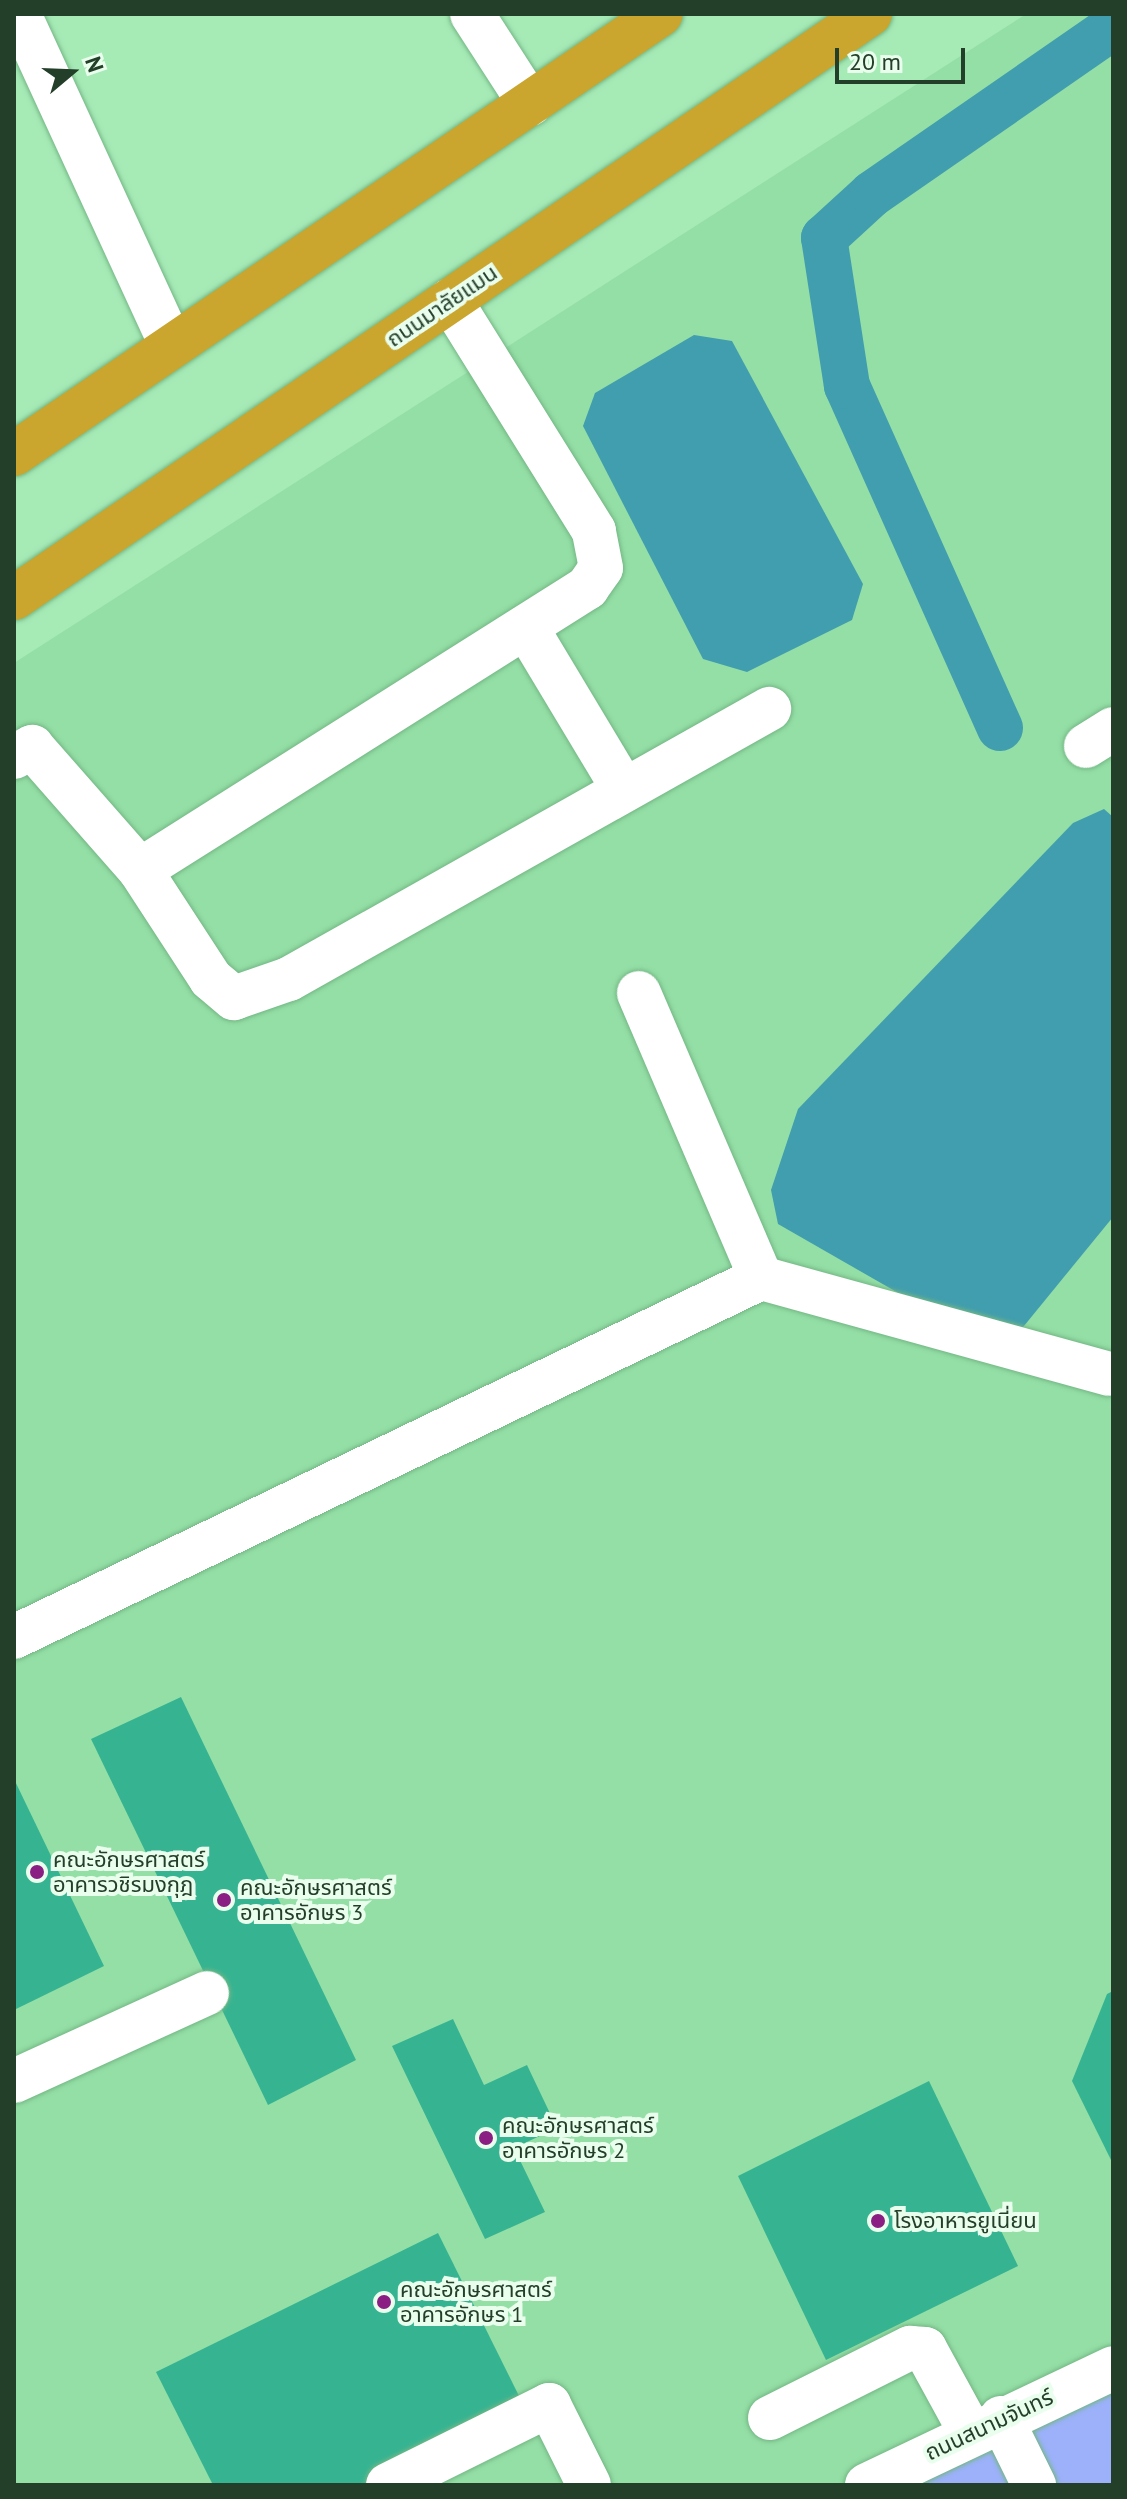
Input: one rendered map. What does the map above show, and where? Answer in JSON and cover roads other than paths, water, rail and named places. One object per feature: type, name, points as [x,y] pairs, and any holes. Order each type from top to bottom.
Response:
[{"type":"highway","points":[[14,454],[661,14]]},
{"type":"highway","name":"ถนนมาลัยแมน","points":[[14,598],[870,14]]},
{"type":"street","points":[[19,14],[171,345]]},
{"type":"street","points":[[472,14],[530,104]]},
{"type":"street","points":[[140,870],[587,588],[601,568],[594,531],[450,300]]},
{"type":"street","points":[[526,627],[624,790]]},
{"type":"street","points":[[20,741],[140,870],[211,979],[234,998],[289,979],[769,709]]},
{"type":"street","points":[[639,993],[761,1278]]},
{"type":"street","points":[[14,1637],[761,1278],[1112,1380]]},
{"type":"street","points":[[14,2081],[207,1993]]},
{"type":"street","points":[[770,2418],[910,2348],[925,2349],[1034,2485]]},
{"type":"street","name":"ถนนสนามจันทร์","points":[[867,2485],[986,2425],[1113,2368]]},
{"type":"street","points":[[388,2485],[549,2405],[589,2485]]},
{"type":"waterway","points":[[1000,728],[847,386],[824,238],[872,194],[1113,27]]},
{"type":"place","name":"คณะอักษรศาสตร์ อาคารวชิรมงกุฎ","points":[[37,1872]]},
{"type":"place","name":"คณะอักษรศาสตร์ อาคารอักษร 3","points":[[224,1900]]},
{"type":"place","name":"คณะอักษรศาสตร์ อาคารอักษร 2","points":[[486,2138]]},
{"type":"place","name":"โรงอาหารยูเนี่ยน","points":[[878,2221]]},
{"type":"place","name":"คณะอักษรศาสตร์ อาคารอักษร 1","points":[[384,2302]]}]
